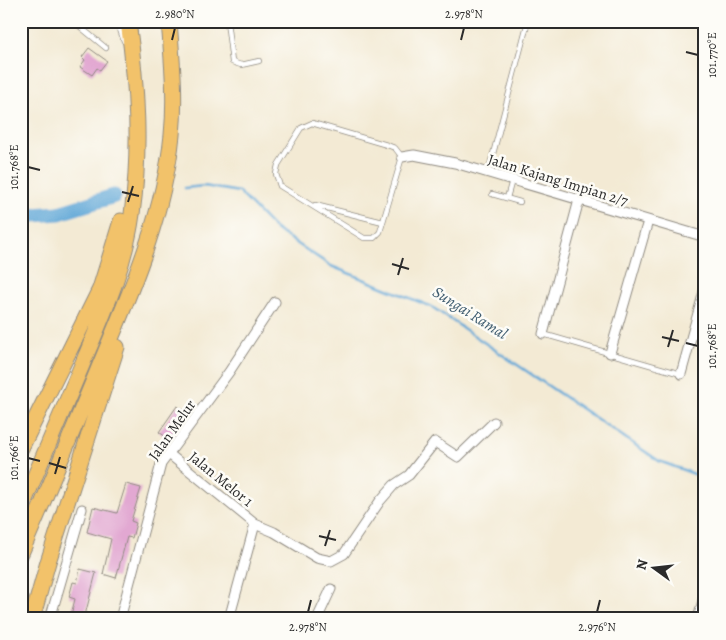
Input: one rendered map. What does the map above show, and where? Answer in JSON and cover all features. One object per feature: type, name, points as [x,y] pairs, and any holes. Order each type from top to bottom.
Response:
[{"type":"highway","points":[[21,509],[103,314],[120,265],[132,216],[137,169],[139,121],[128,21]]},
{"type":"highway","points":[[21,553],[118,323],[146,250],[164,181],[172,134],[174,80],[169,21]]},
{"type":"highway","points":[[21,448],[100,289],[121,221],[139,121]]},
{"type":"highway","points":[[32,619],[48,562],[117,348],[118,323]]},
{"type":"highway","points":[[23,619],[48,562]]},
{"type":"street","name":"Jalan Kajang Impian 2/7","points":[[402,157],[414,155],[488,173],[705,237]]},
{"type":"street","points":[[543,334],[580,200]]},
{"type":"street","points":[[610,353],[648,221]]},
{"type":"street","points":[[681,374],[705,288]]},
{"type":"street","name":"Jalan Melur","points":[[120,619],[161,464],[229,372],[275,302]]},
{"type":"street","name":"Jalan Melor 1","points":[[169,454],[255,524],[274,532],[317,558],[326,561],[336,560],[352,543],[380,501],[394,485],[409,475],[435,442],[458,457],[494,422]]},
{"type":"street","points":[[50,619],[82,509]]},
{"type":"street","name":"Jalan Melor 1","points":[[229,619],[255,524]]},
{"type":"street","points":[[317,619],[330,589]]},
{"type":"street","points":[[698,619],[704,595]]},
{"type":"lane","points":[[74,21],[106,48]]},
{"type":"lane","points":[[117,21],[134,68]]},
{"type":"lane","points":[[226,21],[232,62],[241,65],[260,61]]},
{"type":"lane","points":[[488,173],[528,21]]},
{"type":"lane","points":[[306,124],[320,125],[387,145],[395,148],[402,157],[383,222],[378,236],[374,238],[364,238],[280,186],[276,174],[278,165],[301,128],[306,124]]},
{"type":"lane","points":[[506,198],[512,180]]},
{"type":"lane","points":[[492,194],[520,202]]},
{"type":"lane","points":[[308,203],[383,222]]},
{"type":"lane","points":[[543,334],[681,374]]},
{"type":"building","points":[[89,48],[107,61],[100,70],[97,68],[92,75],[80,67],[85,60],[82,57]]},
{"type":"building","points":[[177,406],[188,413],[170,440],[159,432]]},
{"type":"building","points":[[126,484],[141,488],[131,521],[136,523],[132,538],[127,537],[116,578],[103,574],[111,539],[87,532],[93,507],[117,513]]},
{"type":"building","points":[[80,569],[96,573],[84,619],[70,619],[75,599],[69,597],[73,582],[77,583]]},
{"type":"waterway","name":"Sungai Ramal","points":[[185,188],[204,186],[239,192],[275,229],[331,266],[432,307],[659,461],[705,478]]},
{"type":"waterway","name":"Sungai Ramal","points":[[21,216],[59,213],[114,196]]}]
